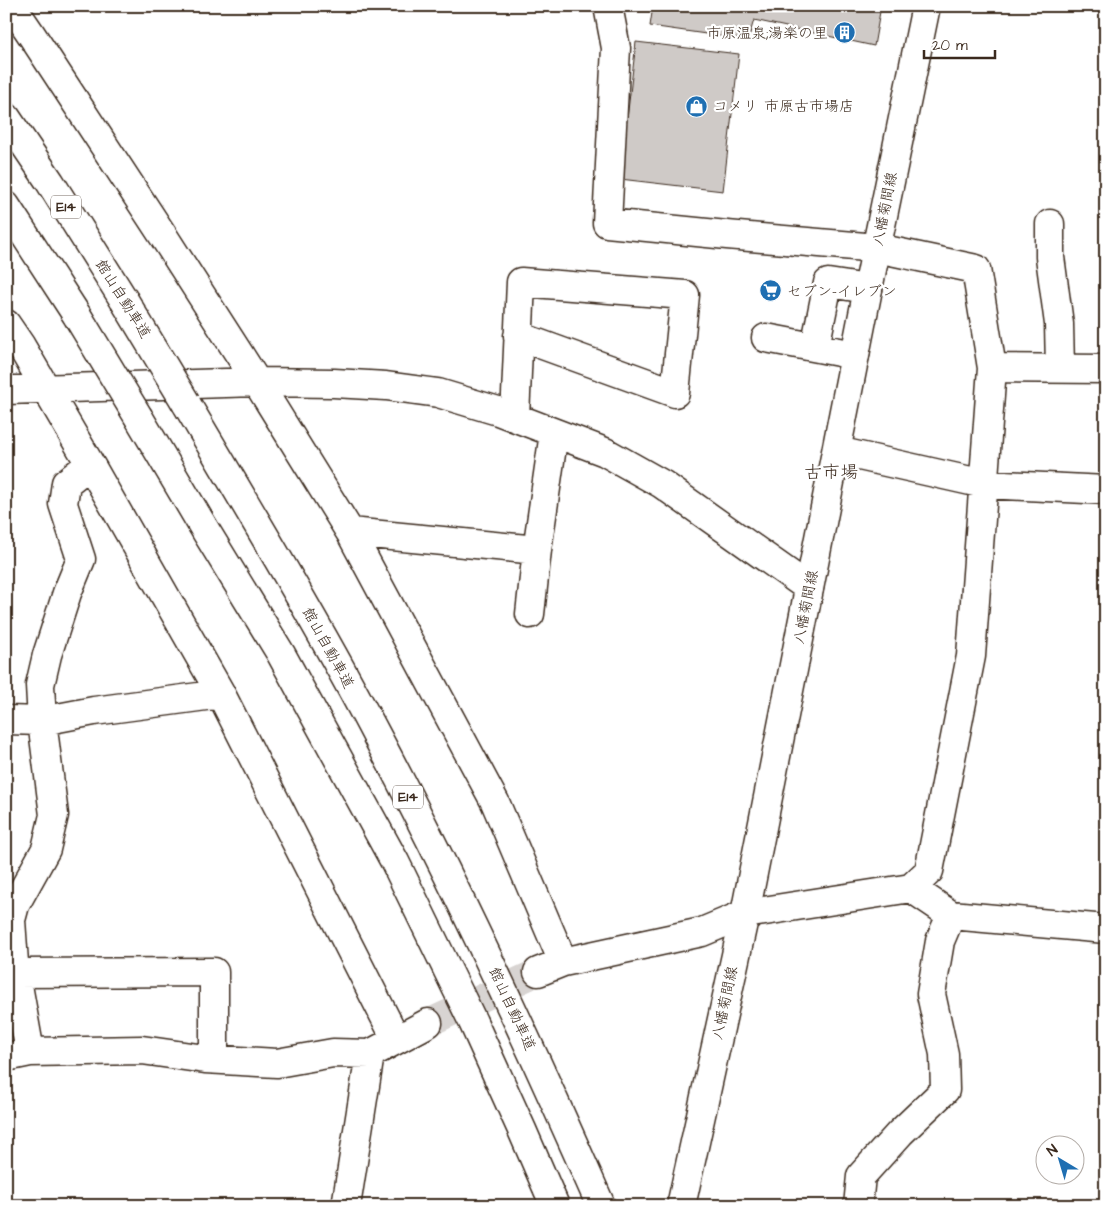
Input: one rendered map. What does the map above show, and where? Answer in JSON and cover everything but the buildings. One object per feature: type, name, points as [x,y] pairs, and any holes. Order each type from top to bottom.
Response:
[{"type":"main road","points":[[12,6],[164,237],[350,532],[495,802],[563,962]]},
{"type":"main road","points":[[538,972],[563,962],[702,932],[745,914],[911,888],[929,871],[971,656],[984,484],[992,368],[976,269],[877,248],[726,235],[607,222],[616,48],[608,6]]},
{"type":"main road","name":"八幡菊間線","points":[[681,1206],[745,914],[868,289],[926,6]]},
{"type":"main road","name":"館山自動車道","points":[[6,117],[50,182],[186,402],[326,644],[380,742],[432,843],[511,1005],[601,1206]]},
{"type":"main road","points":[[6,206],[78,317],[140,418],[281,654],[395,862],[473,1022],[556,1206]]},
{"type":"main road","points":[[1050,224],[1050,257],[1059,324],[1060,368]]},
{"type":"main road","points":[[515,417],[518,336],[521,282],[685,295],[675,393],[518,336]]},
{"type":"main road","points":[[815,347],[828,283],[868,289]]},
{"type":"main road","points":[[6,324],[21,346],[90,464],[221,694],[396,1039]]},
{"type":"main road","points":[[766,338],[855,355]]},
{"type":"main road","points":[[992,368],[1106,369]]},
{"type":"main road","points":[[6,390],[257,382],[343,383],[386,386],[438,393],[515,417],[605,452],[662,484],[810,588]]},
{"type":"main road","points":[[530,614],[554,433]]},
{"type":"main road","points":[[837,451],[984,484],[1106,490]]},
{"type":"main road","points":[[90,464],[66,483],[63,504],[81,559],[67,593],[47,655],[40,685],[42,721],[54,815],[46,848],[8,920],[16,973],[18,1055],[142,1050],[214,1059],[278,1063],[333,1053],[370,1054],[428,1023]]},
{"type":"main road","points":[[350,532],[537,550]]},
{"type":"main road","points":[[6,720],[42,721],[94,711],[221,694]]},
{"type":"main road","points":[[911,888],[951,916],[1106,929]]},
{"type":"main road","points":[[858,1206],[861,1176],[900,1133],[945,1090],[944,1054],[931,994],[940,941],[951,916]]},
{"type":"main road","points":[[16,973],[214,972],[214,1059]]},
{"type":"main road","points":[[346,1206],[370,1054]]},
{"type":"tunnel","points":[[428,1023],[538,972]]},
{"type":"place","name":"市原温泉;湯楽の里","points":[[844,33]]},
{"type":"place","name":"コメリ 市原古市場店","points":[[697,106]]},
{"type":"place","name":"セブン-イレブン","points":[[771,291]]},
{"type":"district","name":"古市場","points":[[831,472]]}]
